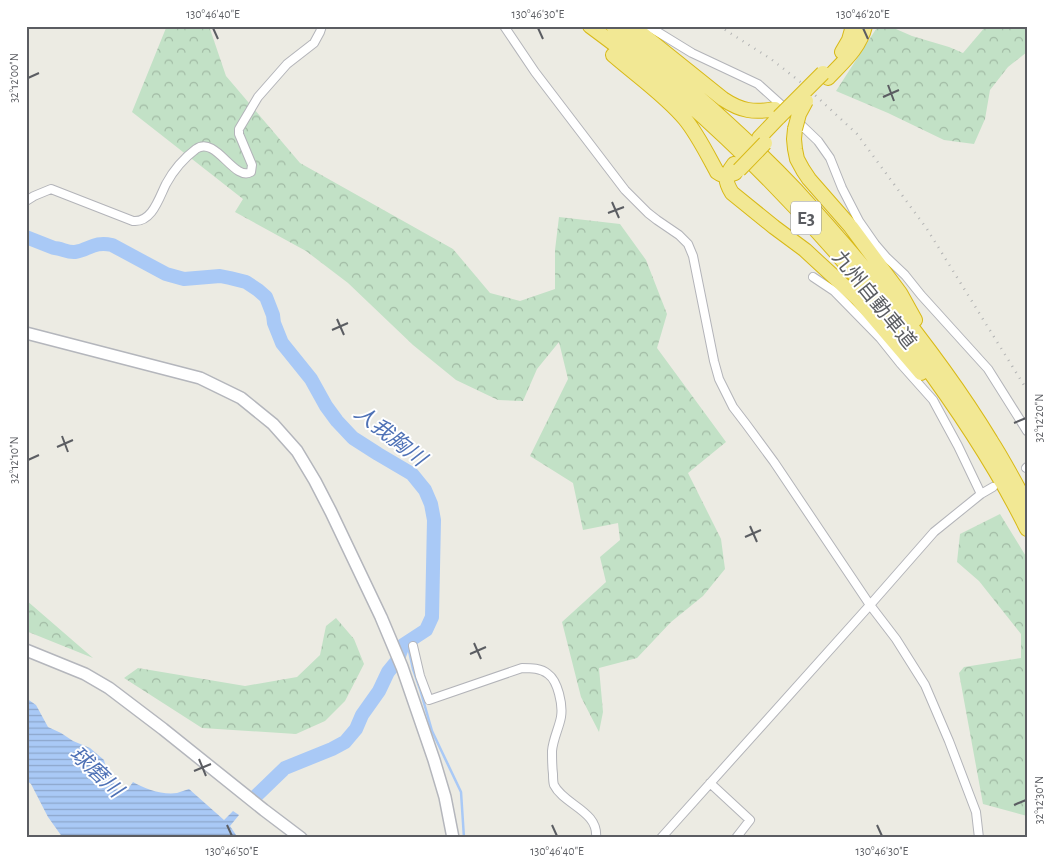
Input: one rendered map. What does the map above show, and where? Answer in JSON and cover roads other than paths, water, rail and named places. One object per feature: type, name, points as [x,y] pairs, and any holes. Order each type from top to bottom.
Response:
[{"type":"highway","points":[[584,26],[685,119],[717,172],[722,176],[726,176]]},
{"type":"highway","name":"九州自動車道","points":[[590,26],[681,97],[734,145],[834,250],[892,320],[953,404],[982,447],[1027,529]]},
{"type":"highway","name":"九州自動車道","points":[[613,26],[690,89],[743,138],[795,189],[844,243],[934,356],[991,441],[1027,504]]},
{"type":"highway","points":[[632,26],[733,106],[783,119],[794,139],[797,160],[803,170],[851,228],[900,293],[934,356]]},
{"type":"highway","points":[[825,76],[843,51],[853,26]]},
{"type":"highway","points":[[726,176],[825,76],[854,50],[865,26]]},
{"type":"highway","points":[[726,176],[732,193],[774,228],[805,250],[857,298],[982,447]]},
{"type":"street","points":[[26,201],[51,189],[139,222],[145,219],[154,209],[167,183],[182,162],[201,146],[209,147],[222,156],[231,166],[244,174],[251,172],[252,165],[239,134],[239,129],[258,97],[287,64],[314,43],[322,26]]},
{"type":"street","points":[[504,26],[535,72],[625,190],[648,213],[680,235],[688,244],[693,256],[714,361],[726,394],[916,670],[928,692],[949,741],[976,812],[979,838]]},
{"type":"street","points":[[648,26],[692,53],[758,84],[818,141],[830,158],[842,188],[859,221],[875,244],[988,369],[1027,431]]},
{"type":"street","points":[[813,277],[834,292],[880,338],[932,400],[958,446],[981,494]]},
{"type":"street","points":[[26,333],[200,378],[241,398],[273,424],[297,451],[316,481],[381,617],[402,667],[434,760],[445,797],[453,838]]},
{"type":"street","points":[[661,838],[934,532],[992,487]]},
{"type":"street","points":[[413,646],[420,676],[429,700],[522,668],[535,668],[548,673],[556,684],[562,706],[552,750],[554,784],[561,794],[589,817],[594,825],[596,838]]},
{"type":"street","points":[[26,650],[85,674],[109,688],[301,838]]},
{"type":"street","points":[[710,783],[750,820],[736,838]]},
{"type":"water","name":"球磨川","points":[[26,698],[36,705],[48,727],[90,748],[104,760],[107,772],[113,776],[115,787],[119,790],[128,789],[133,782],[148,789],[165,793],[177,793],[189,789],[224,820],[233,811],[239,815],[230,826],[238,838],[63,838],[48,817],[31,784],[26,780]]},
{"type":"waterway","name":"人我胸川","points":[[26,237],[54,248],[72,252],[101,244],[112,245],[166,274],[184,279],[220,276],[246,282],[266,297],[282,343],[311,379],[337,421],[353,438],[412,474],[425,490],[431,504],[434,520],[432,617],[426,630],[403,645],[397,661],[388,672],[379,691],[362,715],[356,729],[345,742],[285,768],[256,796]]},
{"type":"waterway","points":[[407,642],[413,669],[432,731],[461,792],[464,838]]},
{"type":"railway","points":[[719,26],[771,59],[803,84],[857,134],[927,229],[1027,390]]}]
